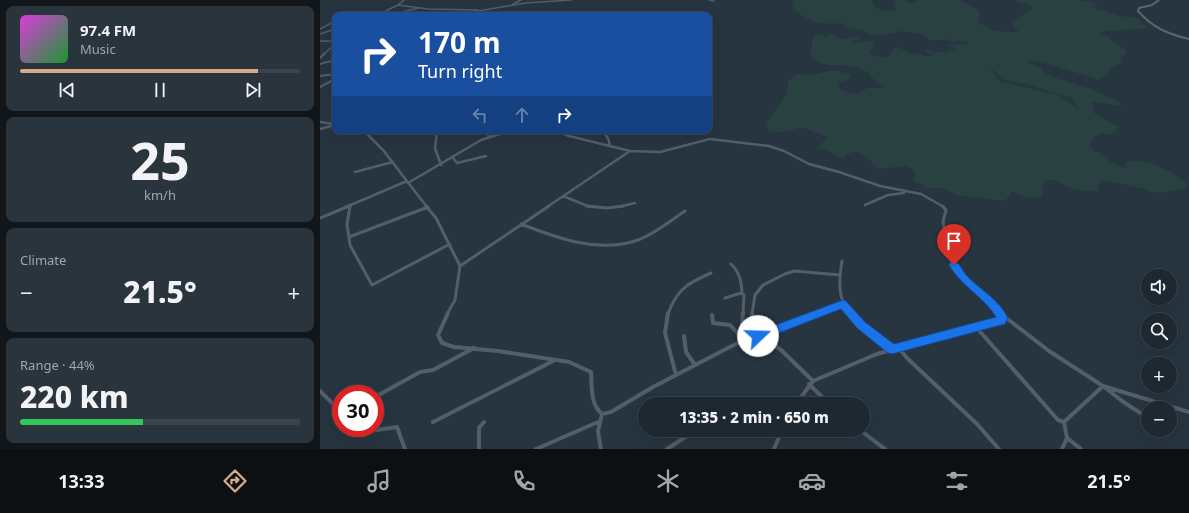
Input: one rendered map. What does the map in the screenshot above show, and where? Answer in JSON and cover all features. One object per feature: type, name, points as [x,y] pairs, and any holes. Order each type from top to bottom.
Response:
[{"type":"main road","points":[[1159,0],[1152,5],[1139,8],[1138,11],[1147,23],[1154,27],[1189,39]]},
{"type":"street","points":[[383,12],[398,5],[404,0]]},
{"type":"street","points":[[509,6],[521,0]]},
{"type":"street","points":[[474,12],[540,1],[570,0]]},
{"type":"street","points":[[709,0],[714,1]]},
{"type":"street","points":[[398,5],[420,8],[470,9],[480,11]]},
{"type":"street","points":[[403,12],[420,8]]},
{"type":"street","points":[[320,29],[332,22]]},
{"type":"street","points":[[320,34],[332,30]]},
{"type":"street","points":[[320,41],[332,41]]},
{"type":"street","points":[[320,58],[332,47]]},
{"type":"street","points":[[320,64],[332,61]]},
{"type":"street","points":[[320,76],[332,74]]},
{"type":"street","points":[[320,86],[332,80]]},
{"type":"street","points":[[320,122],[332,123]]},
{"type":"street","points":[[320,129],[332,124]]},
{"type":"street","points":[[367,134],[393,162],[436,218],[460,266],[455,300],[441,326],[438,335],[439,340],[442,343],[454,347],[474,348],[569,362],[591,372],[592,397],[596,409],[602,414]]},
{"type":"street","points":[[436,134],[434,140],[441,165]]},
{"type":"street","points":[[320,218],[408,182],[488,138],[501,134]]},
{"type":"street","points":[[564,134],[630,150],[660,152],[700,141],[718,139],[769,146],[784,151],[809,164],[893,189],[921,194],[944,207],[946,210],[943,222],[946,246],[951,260],[963,277],[1000,313],[1049,351],[1103,386],[1141,413]]},
{"type":"street","points":[[605,134],[608,138],[610,146]]},
{"type":"street","points":[[460,266],[630,150]]},
{"type":"street","points":[[453,158],[457,164],[486,156]]},
{"type":"street","points":[[355,172],[393,162]]},
{"type":"street","points":[[893,189],[896,193]]},
{"type":"street","points":[[865,205],[879,198],[896,193],[912,193]]},
{"type":"street","points":[[563,196],[584,205],[601,209],[610,209],[635,203]]},
{"type":"street","points":[[350,205],[347,224],[350,245],[372,285],[450,244]]},
{"type":"street","points":[[349,237],[428,207]]},
{"type":"street","points":[[521,224],[561,239],[596,245],[617,245],[636,241],[648,235],[685,210]]},
{"type":"street","points":[[842,261],[839,287],[843,304],[861,325],[892,349]]},
{"type":"street","points":[[730,264],[736,268],[742,283],[744,305],[741,336]]},
{"type":"street","points":[[823,397],[780,349],[758,336],[752,324],[752,309],[755,295],[763,285],[785,274],[794,271],[840,275]]},
{"type":"street","points":[[676,375],[665,334],[665,325],[668,314],[676,294],[680,289],[711,273]]},
{"type":"street","points":[[726,298],[742,294]]},
{"type":"street","points":[[602,414],[611,412],[676,375],[744,340],[843,304]]},
{"type":"street","points":[[801,397],[811,382],[831,375],[882,352],[1001,320],[1002,318],[1000,313]]},
{"type":"street","points":[[712,315],[713,323],[730,325],[744,340]]},
{"type":"street","points":[[976,327],[1058,420],[1064,422]]},
{"type":"street","points":[[684,336],[687,356],[695,365]]},
{"type":"street","points":[[384,392],[420,372],[433,370],[474,348]]},
{"type":"street","points":[[899,348],[907,358],[977,424],[999,449]]},
{"type":"street","points":[[433,422],[530,371],[555,360]]},
{"type":"street","points":[[1103,386],[1189,412]]},
{"type":"street","points":[[1064,422],[1103,386]]},
{"type":"street","points":[[320,391],[332,403]]},
{"type":"street","points":[[601,449],[598,436],[598,422],[602,414]]},
{"type":"street","points":[[480,449],[479,428],[484,422]]},
{"type":"street","points":[[536,449],[598,422]]},
{"type":"street","points":[[1062,449],[1067,438],[1064,422]]},
{"type":"street","points":[[384,429],[397,427],[405,449]]},
{"type":"street","points":[[667,449],[685,437]]},
{"type":"street","points":[[774,449],[779,437]]},
{"type":"street","points":[[869,437],[885,449]]},
{"type":"street","points":[[1067,438],[1080,449]]},
{"type":"green space","points":[[793,0],[871,0],[876,8],[887,11],[895,10],[896,6],[894,0],[904,0],[910,3],[918,0],[960,0],[979,11],[979,23],[994,30],[1008,32],[1019,32],[1012,25],[1032,8],[1032,6],[1013,0],[1080,0],[1100,4],[1093,7],[1094,8],[1120,16],[1137,18],[1144,26],[1150,28],[1099,32],[1111,37],[1110,40],[1123,48],[1127,53],[1126,55],[1120,57],[1122,63],[1109,69],[1109,73],[1099,80],[1052,65],[1028,60],[1028,63],[1044,69],[1042,71],[1053,77],[1093,90],[1121,103],[1121,106],[1091,101],[1094,113],[1120,127],[1110,135],[1101,133],[1092,139],[1090,146],[1094,151],[1101,153],[1113,163],[1128,169],[1126,164],[1128,161],[1147,162],[1174,174],[1188,185],[1184,189],[1161,193],[1101,180],[1098,191],[1086,191],[1076,190],[1057,182],[1046,180],[1043,186],[1043,195],[1040,198],[1026,197],[1012,192],[1005,201],[957,195],[942,188],[926,189],[922,184],[914,182],[914,170],[907,166],[878,169],[867,157],[858,152],[848,154],[843,159],[826,150],[817,148],[828,137],[800,127],[786,131],[771,132],[767,129],[766,124],[787,93],[788,81],[796,74],[814,75],[832,70],[850,74],[851,79],[838,83],[840,89],[853,94],[860,94],[861,91],[868,88],[883,88],[868,72],[859,68],[852,66],[826,65],[817,61],[810,52],[813,40],[819,34],[828,37],[827,35],[829,33],[840,39],[850,37],[863,38],[852,41],[852,43],[869,41],[874,43],[870,53],[878,57],[888,57],[895,47],[914,55],[918,53],[929,57],[932,55],[925,51],[926,49],[936,53],[938,51],[951,53],[946,51],[956,49],[955,47],[942,45],[968,44],[962,41],[947,42],[949,40],[947,39],[931,41],[924,35],[902,31],[882,35],[872,35],[864,31],[843,27],[844,23],[829,24],[816,22],[804,17],[792,7]],"holes":[[[984,66],[996,72],[1004,80],[1033,86],[1072,98],[1079,109],[1055,94],[1002,82],[992,71]]]},
{"type":"route","points":[[758,336],[843,304],[861,325],[892,349],[1001,320],[1002,318],[1000,313],[963,277],[954,265]]}]
